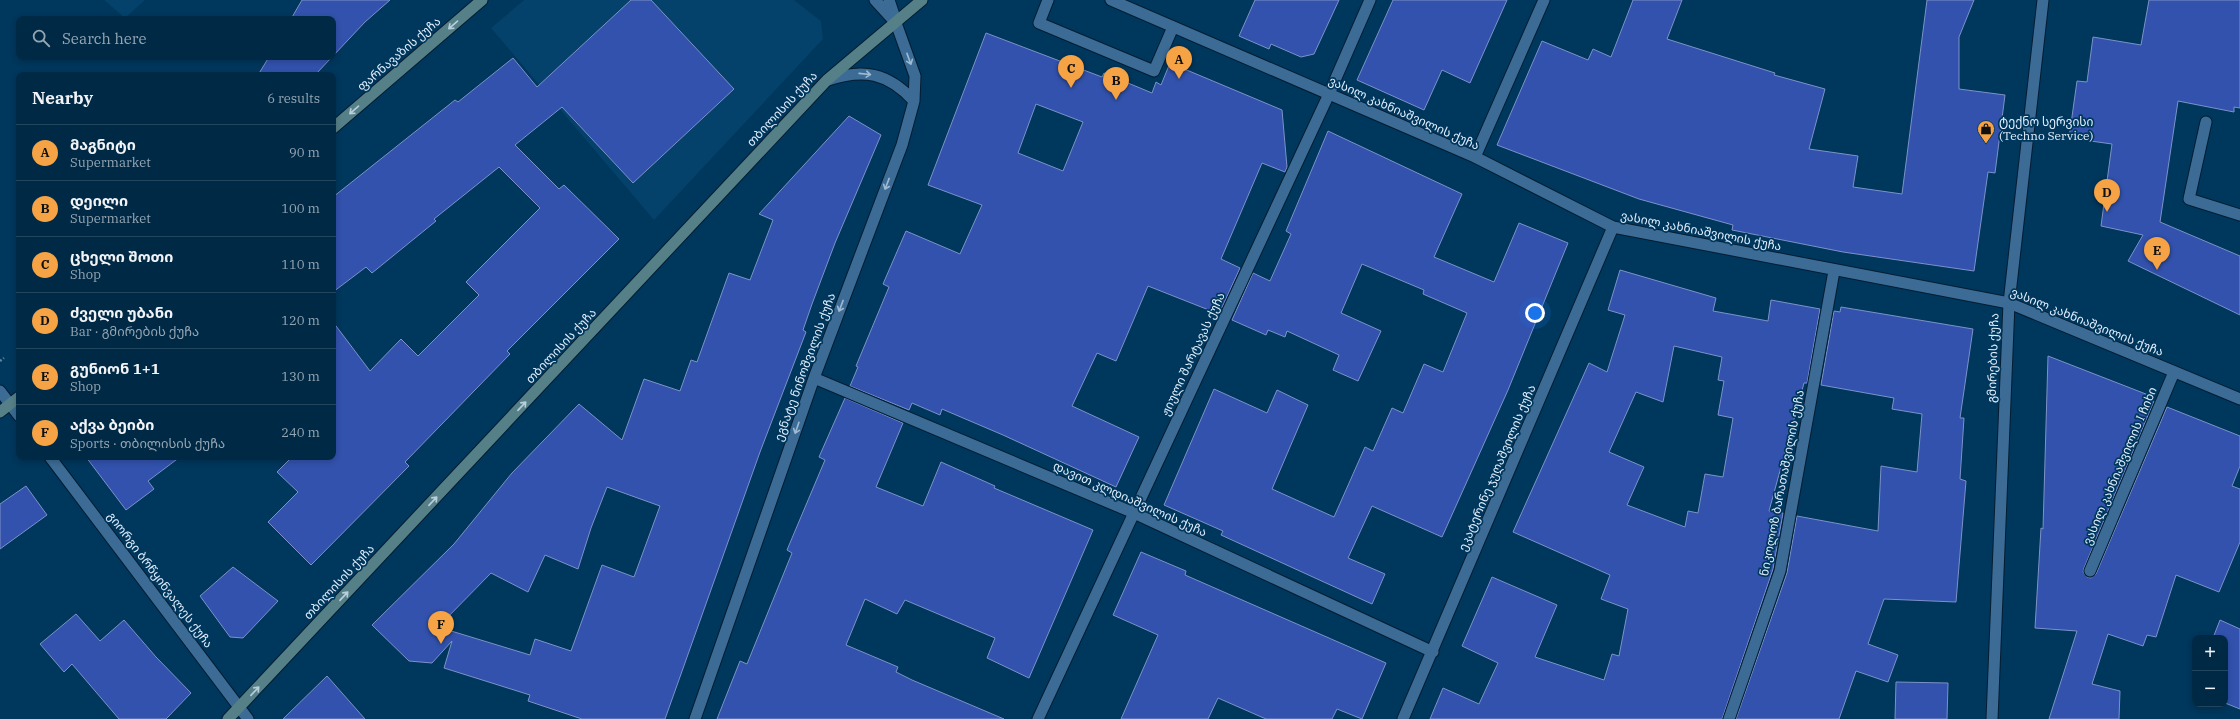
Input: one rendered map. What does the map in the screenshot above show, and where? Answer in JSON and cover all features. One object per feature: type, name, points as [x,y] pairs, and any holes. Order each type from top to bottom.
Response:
[{"type":"main road","name":"ფარნავაზის ქუჩა","points":[[336,125],[482,0]]},
{"type":"main road","name":"თბილისის ქუჩა","points":[[228,719],[828,80],[922,0]]},
{"type":"main road","points":[[0,412],[15,401]]},
{"type":"street","points":[[875,0],[896,23]]},
{"type":"street","name":"ეგნატე ნინოშვილის ქუჩა","points":[[695,719],[814,378],[902,145],[914,101],[915,76],[889,0]]},
{"type":"street","points":[[1048,0],[1038,24],[1154,71],[1173,27]]},
{"type":"street","name":"ვასილ კახნიაშვილის ქუჩა","points":[[1111,0],[1475,157],[1613,227],[2009,303],[2240,399]]},
{"type":"street","name":"ჟიული შარტავას ქუჩა","points":[[1038,719],[1329,94],[1370,0]]},
{"type":"street","points":[[1475,157],[1544,0]]},
{"type":"street","name":"გმირების ქუჩა","points":[[1992,719],[2009,303],[2043,0]]},
{"type":"street","points":[[828,80],[852,74],[865,73],[884,78],[901,87],[914,101]]},
{"type":"street","points":[[2206,122],[2189,199],[2240,215]]},
{"type":"street","name":"ეკატერინე ჯუღაშვილის ქუჩა","points":[[1403,719],[1433,652],[1613,227]]},
{"type":"street","name":"ნიკოლოზ ბარათაშვილის ქუჩა","points":[[1729,719],[1780,571],[1834,270]]},
{"type":"street","name":"ვასილ კახნიაშვილის I ჩიხი","points":[[2090,571],[2174,372]]},
{"type":"street","name":"დავით კლდიაშვილის ქუჩა","points":[[814,378],[1134,514],[1433,652]]},
{"type":"street","points":[[0,391],[15,401]]},
{"type":"street","name":"გიორგი ბრწყინვალეს ქუჩა","points":[[52,460],[240,706],[248,719]]},
{"type":"path","points":[[0,361],[4,358]]},
{"type":"shaded area","points":[[104,0],[145,0],[127,16],[123,16]]},
{"type":"shaded area","points":[[524,0],[794,0],[821,21],[823,39],[654,220],[491,28]]},
{"type":"building","points":[[302,0],[390,0],[365,22],[336,53],[336,16],[293,16]]},
{"type":"building","points":[[631,0],[651,0],[734,89],[633,183],[562,107],[515,145],[559,189],[564,185],[619,239],[507,351],[510,354],[405,462],[409,466],[311,565],[268,522],[298,492],[277,472],[289,460],[336,460],[336,326],[370,371],[401,339],[418,356],[479,295],[466,282],[540,208],[499,167],[434,219],[436,221],[372,273],[366,267],[336,290],[336,195],[455,100],[458,102],[513,58],[537,87]]},
{"type":"building","points":[[1255,0],[1339,0],[1314,54],[1301,57],[1271,44],[1269,49],[1239,36]]},
{"type":"building","points":[[1393,0],[1507,0],[1470,83],[1442,70],[1424,110],[1357,80]]},
{"type":"building","points":[[1633,0],[1682,0],[1667,39],[1775,73],[1774,75],[1825,89],[1809,149],[1858,156],[1853,187],[1902,194],[1927,0],[1974,0],[1959,37],[1959,89],[2005,95],[1995,173],[1988,172],[1974,271],[1843,252],[1732,230],[1733,225],[1639,199],[1497,145],[1542,41],[1588,60],[1593,49],[1611,57]]},
{"type":"building","points":[[2149,0],[2240,0],[2240,108],[2234,107],[2234,112],[2178,101],[2160,222],[2240,256],[2240,315],[2128,261],[2143,235],[2101,226],[2112,144],[2069,138],[2077,81],[2087,82],[2093,37],[2141,45]]},
{"type":"building","points":[[986,33],[1102,77],[1104,73],[1152,93],[1156,82],[1161,85],[1170,63],[1282,110],[1287,167],[1285,172],[1262,163],[1221,259],[1240,268],[1219,314],[1148,286],[1116,361],[1097,353],[1072,406],[1139,437],[1116,487],[1003,435],[942,409],[940,415],[912,403],[909,410],[850,386],[858,367],[856,366],[889,287],[883,284],[906,231],[960,254],[982,205],[928,185]],"holes":[[[1036,104],[1083,122],[1063,171],[1018,153]]]},
{"type":"building","points":[[267,60],[329,60],[318,72],[260,72]]},
{"type":"building","points":[[849,116],[881,135],[835,243],[812,304],[803,330],[806,332],[760,452],[665,719],[582,719],[528,701],[530,695],[444,668],[452,641],[432,663],[409,661],[372,625],[454,544],[512,473],[579,404],[622,440],[644,379],[680,391],[691,360],[697,362],[729,273],[750,280],[773,220],[759,214]],"holes":[[[607,487],[660,506],[634,577],[602,565],[571,651],[535,639],[530,655],[438,627],[491,573],[528,592],[545,555],[578,569],[591,528]]]},
{"type":"building","points":[[1328,131],[1462,194],[1434,257],[1494,282],[1519,223],[1568,243],[1508,390],[1442,537],[1372,506],[1348,558],[1385,574],[1372,604],[1221,535],[1223,531],[1164,505],[1214,389],[1267,413],[1277,390],[1308,405],[1272,489],[1334,517],[1365,447],[1373,451],[1392,408],[1403,413],[1424,364],[1443,372],[1467,313],[1423,294],[1424,290],[1362,264],[1341,313],[1381,331],[1358,381],[1333,370],[1339,355],[1287,331],[1285,337],[1268,330],[1266,335],[1232,320],[1253,273],[1270,281],[1291,234],[1286,231]]},
{"type":"building","points":[[1620,270],[1716,298],[1713,311],[1768,321],[1771,300],[1820,309],[1807,383],[1804,383],[1769,511],[1783,513],[1773,569],[1722,719],[1430,719],[1443,688],[1479,704],[1498,663],[1462,646],[1492,577],[1557,605],[1535,657],[1604,680],[1612,654],[1619,656],[1628,609],[1601,599],[1610,575],[1513,532],[1589,363],[1607,372],[1625,315],[1608,310]],"holes":[[[1674,346],[1722,357],[1718,380],[1724,381],[1718,415],[1733,418],[1723,477],[1705,474],[1698,513],[1688,511],[1685,527],[1627,505],[1644,467],[1609,452],[1636,392],[1663,402]]]},
{"type":"building","points":[[1841,307],[1973,329],[1960,418],[1964,418],[1960,479],[1966,481],[1956,602],[1884,599],[1868,644],[1898,655],[1888,682],[1856,671],[1839,719],[1736,719],[1787,573],[1797,516],[1878,531],[1881,466],[1917,472],[1922,414],[1892,409],[1894,398],[1821,385],[1834,311],[1840,312]]},
{"type":"building","points":[[2048,356],[2151,396],[2149,399],[2154,401],[2084,568],[2083,572],[2087,577],[2091,578],[2096,574],[2167,407],[2240,436],[2240,466],[2232,486],[2240,489],[2240,542],[2219,592],[2176,575],[2156,637],[2147,635],[2143,646],[2108,634],[2092,684],[2120,691],[2119,719],[2049,719],[2077,631],[2035,628],[2041,528],[2043,529]]},
{"type":"building","points":[[845,398],[903,423],[876,487],[923,506],[941,462],[995,486],[994,488],[1093,530],[1029,678],[987,658],[995,638],[905,600],[897,614],[865,599],[846,645],[898,667],[896,672],[912,680],[1004,719],[717,719],[740,661],[747,664],[792,553],[787,550],[825,460],[819,457]]},
{"type":"building","points":[[88,460],[176,460],[148,481],[154,489],[126,510]]},
{"type":"building","points":[[26,486],[47,515],[0,549],[0,504]]},
{"type":"building","points":[[1141,552],[1186,571],[1185,575],[1386,663],[1362,719],[1337,709],[1332,719],[1266,719],[1218,698],[1208,719],[1121,719],[1158,635],[1113,615]]},
{"type":"building","points":[[233,567],[278,601],[243,638],[230,637],[200,596]]},
{"type":"building","points":[[76,614],[100,641],[124,620],[156,657],[191,693],[166,719],[119,719],[72,664],[64,672],[40,644]]},
{"type":"building","points":[[2220,620],[2240,629],[2240,709],[2228,704],[2228,635],[2214,635]]},
{"type":"building","points":[[327,676],[365,719],[283,719]]},
{"type":"building","points":[[1896,682],[1948,683],[1947,719],[1895,719]]},
{"type":"place","name":"მაგნიტი","points":[[1179,79]]},
{"type":"place","name":"ცხელი შოთი","points":[[1071,88]]},
{"type":"place","name":"დეილი","points":[[1116,100]]},
{"type":"place","name":"ტექნო სერვისი (Techno Service)","points":[[1986,144]]},
{"type":"place","name":"ძველი უბანი","points":[[2107,212]]},
{"type":"place","name":"გუნიონ 1+1","points":[[2157,270]]},
{"type":"place","name":"აქვა ბეიბი","points":[[441,644]]}]
